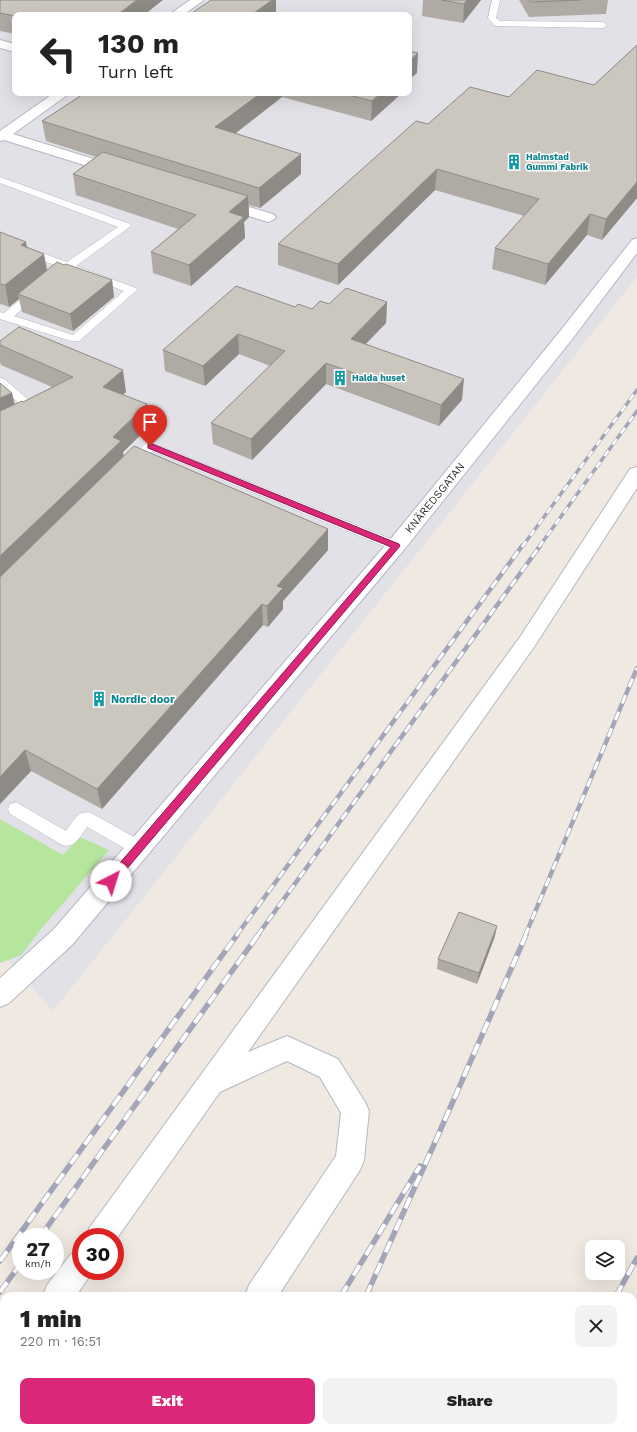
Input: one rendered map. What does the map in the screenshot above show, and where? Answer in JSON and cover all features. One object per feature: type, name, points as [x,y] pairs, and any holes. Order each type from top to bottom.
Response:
[{"type":"street","points":[[180,12],[198,0]]},
{"type":"street","points":[[0,44],[12,47]]},
{"type":"street","points":[[1,136],[58,96]]},
{"type":"street","points":[[1,136],[132,175]]},
{"type":"street","points":[[208,199],[268,217]]},
{"type":"street","name":"KNÄREDSGATAN","points":[[0,994],[63,937],[396,546],[567,334],[637,243]]},
{"type":"street","points":[[106,1228],[527,642],[637,473]]},
{"type":"street","points":[[210,1083],[287,1048],[330,1068],[355,1111],[350,1160],[263,1292]]},
{"type":"street","points":[[61,1292],[72,1277]]},
{"type":"lane","points":[[496,0],[492,18],[497,23],[603,25]]},
{"type":"lane","points":[[0,180],[126,226],[66,266],[54,276]]},
{"type":"lane","points":[[0,242],[132,290],[75,339],[3,316]]},
{"type":"lane","points":[[3,316],[42,286]]},
{"type":"lane","points":[[0,382],[36,410],[0,429]]},
{"type":"lane","points":[[123,473],[150,446],[396,546]]},
{"type":"lane","points":[[16,809],[68,840],[86,818],[139,848]]},
{"type":"shaded area","points":[[0,0],[637,0],[637,277],[53,1011],[0,952]]},
{"type":"green space","points":[[0,819],[63,855],[80,837],[109,850],[42,928],[21,955],[0,963]]},
{"type":"building","points":[[0,0],[137,0],[121,12],[12,12],[12,15],[0,13]]},
{"type":"building","points":[[211,0],[272,0],[255,12],[193,12]]},
{"type":"building","points":[[442,0],[467,0],[464,4]]},
{"type":"building","points":[[529,0],[581,0],[530,2]]},
{"type":"building","name":"Halmstad Gummi Fabrik","points":[[637,45],[637,182],[606,219],[590,214],[548,264],[495,248],[539,199],[437,169],[338,264],[278,244],[416,121],[428,124],[470,87],[509,97],[537,70],[594,85]]},
{"type":"building","points":[[412,52],[418,53],[412,58]]},
{"type":"building","points":[[80,96],[257,96],[215,127],[301,154],[259,188],[42,121]]},
{"type":"building","points":[[353,96],[378,96],[372,101]]},
{"type":"building","points":[[103,152],[248,196],[229,212],[244,217],[189,265],[151,252],[196,215],[73,174]]},
{"type":"building","points":[[0,232],[26,242],[21,245],[44,254],[5,285],[0,284]]},
{"type":"building","points":[[57,262],[112,280],[70,314],[18,294]]},
{"type":"building","points":[[236,286],[295,307],[298,304],[312,309],[320,301],[329,304],[346,288],[387,302],[351,339],[464,379],[441,405],[326,363],[251,439],[211,423],[285,351],[238,334],[203,366],[163,350]]},
{"type":"building","points":[[19,327],[123,370],[103,387],[147,404],[113,437],[121,441],[0,556],[0,411],[22,401],[23,402],[73,377],[0,345],[0,341]]},
{"type":"building","points":[[0,383],[12,393],[0,398]]},
{"type":"building","name":"Nordic door","points":[[134,446],[328,529],[277,586],[283,588],[267,606],[262,604],[97,789],[25,750],[0,777],[0,577]]},
{"type":"building","points":[[459,912],[497,926],[479,973],[438,959]]},
{"type":"railway","points":[[522,547],[637,390]]},
{"type":"railway","points":[[539,547],[637,411]]},
{"type":"railway","points":[[236,936],[522,546]]},
{"type":"railway","points":[[257,936],[540,546]]},
{"type":"railway","points":[[525,936],[637,668]]},
{"type":"railway","points":[[0,1261],[237,935]]},
{"type":"railway","points":[[46,1228],[258,935]]},
{"type":"railway","points":[[368,1292],[526,935]]},
{"type":"railway","points":[[343,1292],[420,1166]]},
{"type":"railway","points":[[618,1292],[637,1258]]},
{"type":"railway","points":[[0,1292],[12,1275]]},
{"type":"place","name":"Halmstad Gummi Fabrik","points":[[514,162]]},
{"type":"place","name":"Halda huset","points":[[340,378]]},
{"type":"place","name":"Nordic door","points":[[99,699]]},
{"type":"route","points":[[111,881],[396,546],[150,446]]}]
